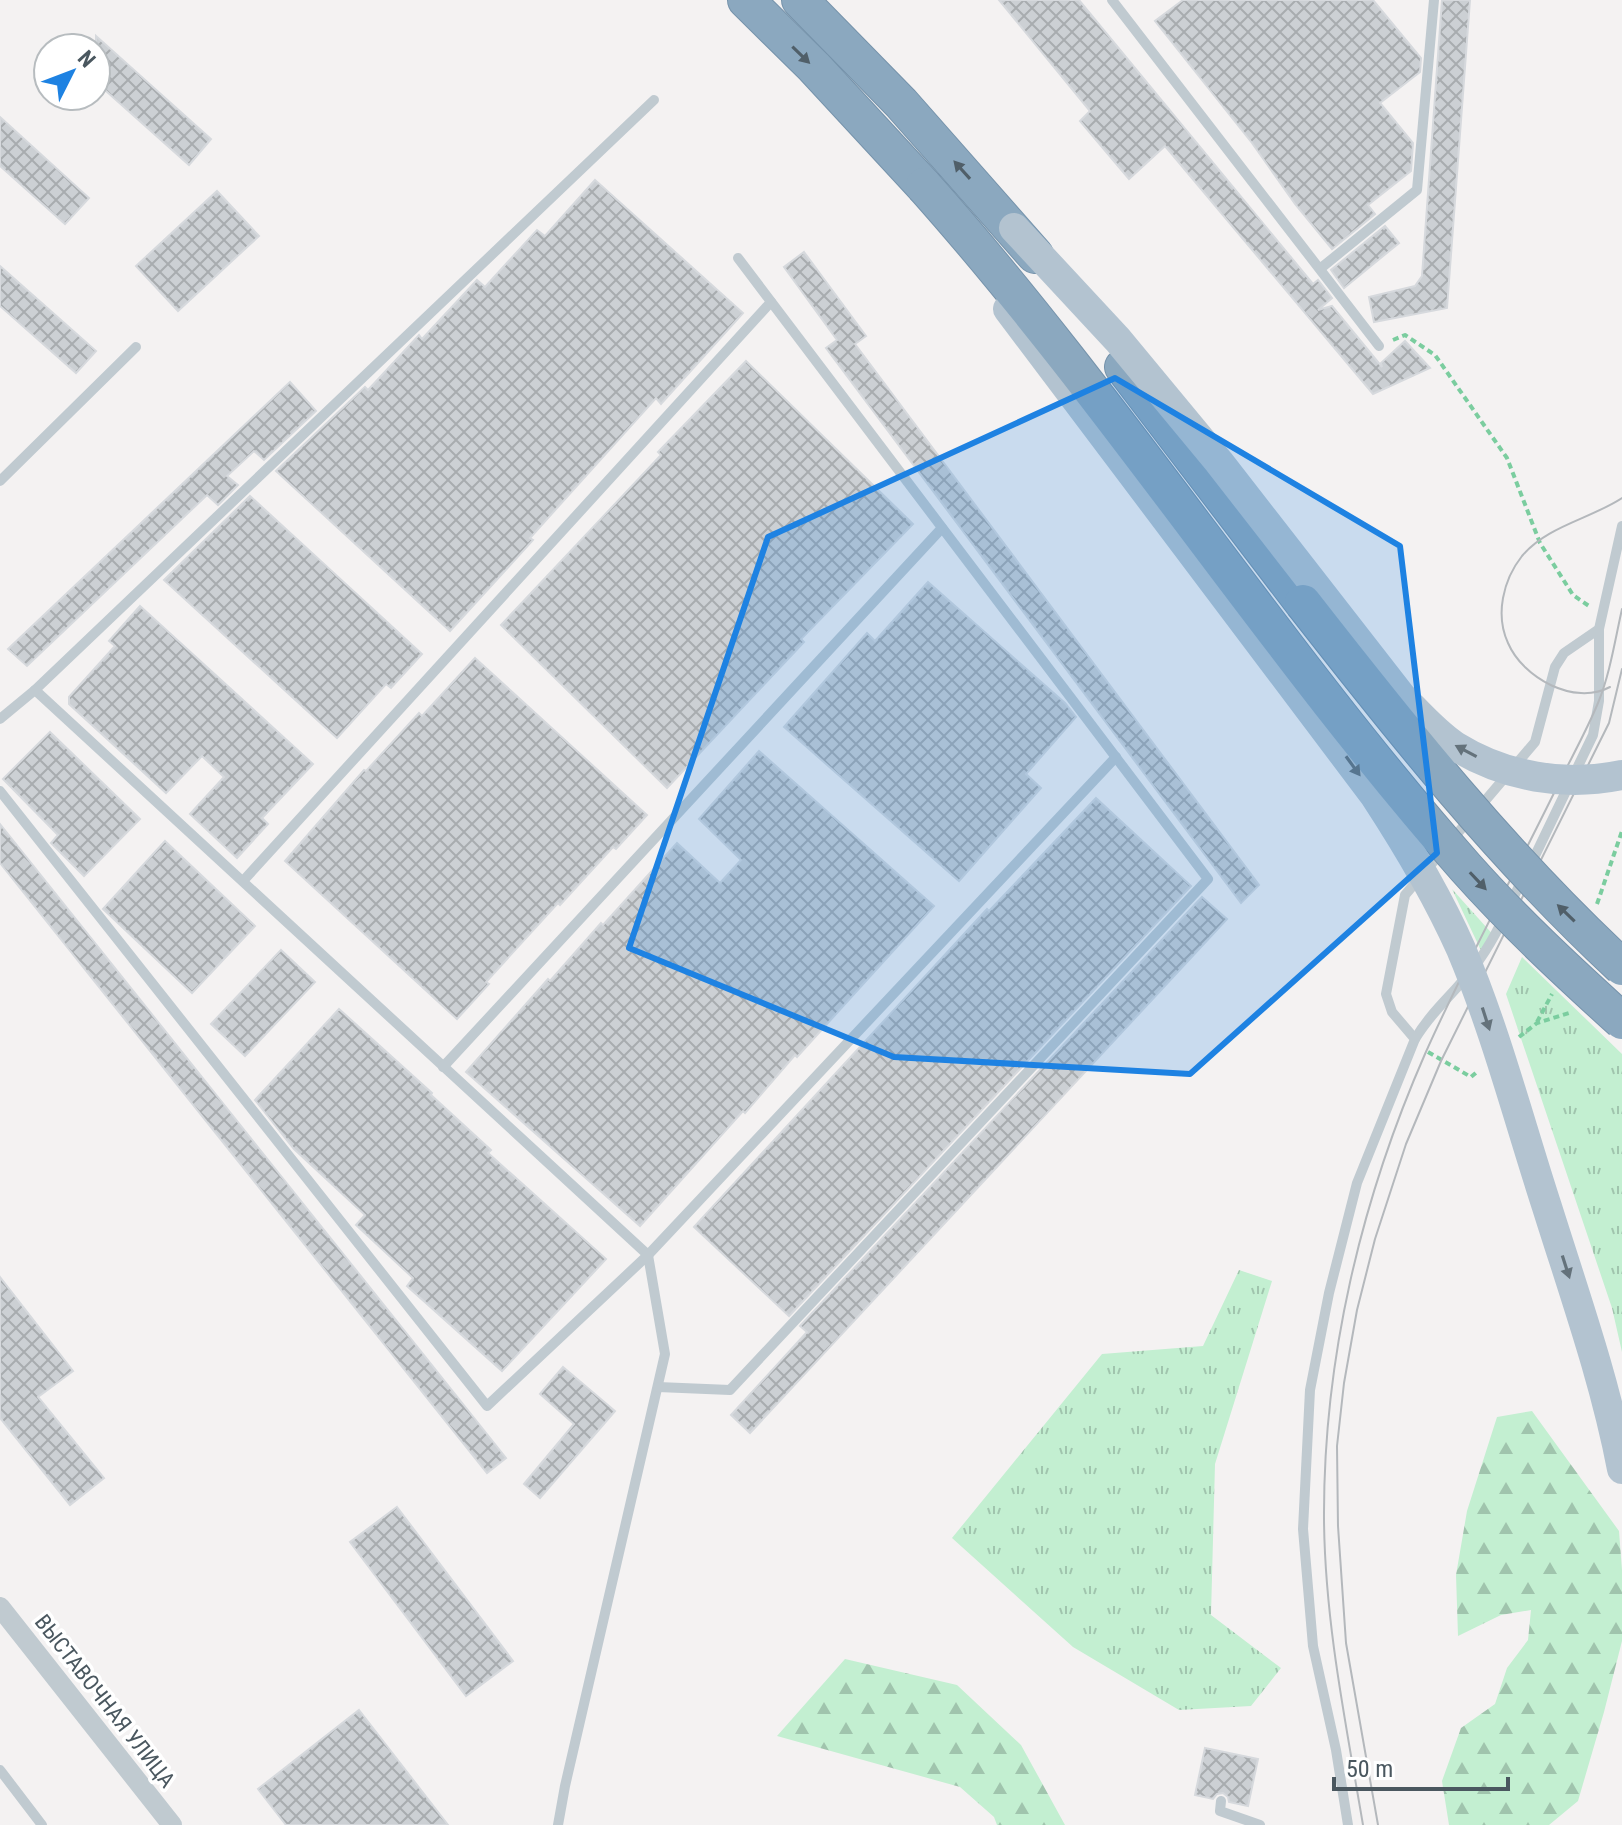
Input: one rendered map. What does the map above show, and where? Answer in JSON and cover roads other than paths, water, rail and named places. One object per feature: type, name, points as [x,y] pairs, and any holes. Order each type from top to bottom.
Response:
[{"type":"highway","points":[[746,0],[814,67],[924,186],[1049,335],[1348,725],[1467,869],[1527,932],[1622,1021]]},
{"type":"highway","points":[[800,0],[901,103],[1014,228],[1389,713],[1502,845],[1622,967]]},
{"type":"main road","points":[[924,186],[1033,345],[1326,730],[1409,848],[1460,947],[1475,985],[1588,1337],[1615,1432],[1622,1469]]},
{"type":"main road","points":[[1014,228],[1118,340],[1219,462],[1401,696],[1431,726],[1453,745],[1478,758],[1526,775],[1577,781],[1622,775]]},
{"type":"street","name":"ВЫСТАВОЧНАЯ УЛИЦА","points":[[0,1607],[172,1825]]},
{"type":"lane","points":[[1112,0],[1379,346]]},
{"type":"lane","points":[[1321,268],[1417,190],[1434,0]]},
{"type":"lane","points":[[0,719],[35,690],[654,100]]},
{"type":"lane","points":[[658,1387],[730,1390],[1208,879],[738,258]]},
{"type":"lane","points":[[243,881],[771,302]]},
{"type":"lane","points":[[0,481],[136,347]]},
{"type":"lane","points":[[1348,1825],[1336,1750],[1313,1646],[1304,1544],[1310,1390],[1329,1293],[1357,1183],[1415,1039],[1429,1015],[1458,988],[1490,944],[1593,735],[1599,701],[1599,629],[1622,526]]},
{"type":"lane","points":[[443,1067],[942,528]]},
{"type":"lane","points":[[1415,1039],[1392,1012],[1386,994],[1405,895],[1535,742],[1555,667],[1564,653],[1599,629]]},
{"type":"lane","points":[[35,690],[648,1255],[665,1354],[558,1825]]},
{"type":"lane","points":[[0,791],[487,1406],[648,1255],[1116,757]]},
{"type":"lane","points":[[0,1770],[42,1825]]},
{"type":"lane","points":[[1221,1801],[1220,1811],[1260,1825]]},
{"type":"tram line","points":[[1610,687],[1596,692],[1566,691],[1537,677],[1515,656],[1508,643],[1502,609],[1515,565],[1532,546],[1556,530],[1622,498]]},
{"type":"tram line","points":[[1363,1825],[1332,1635],[1324,1520],[1330,1400],[1350,1282],[1382,1166],[1402,1109],[1456,987],[1593,714],[1606,680],[1622,609]]},
{"type":"tram line","points":[[1378,1825],[1346,1643],[1338,1526],[1337,1446],[1357,1310],[1375,1239],[1406,1144],[1441,1061],[1609,723],[1622,669]]}]
